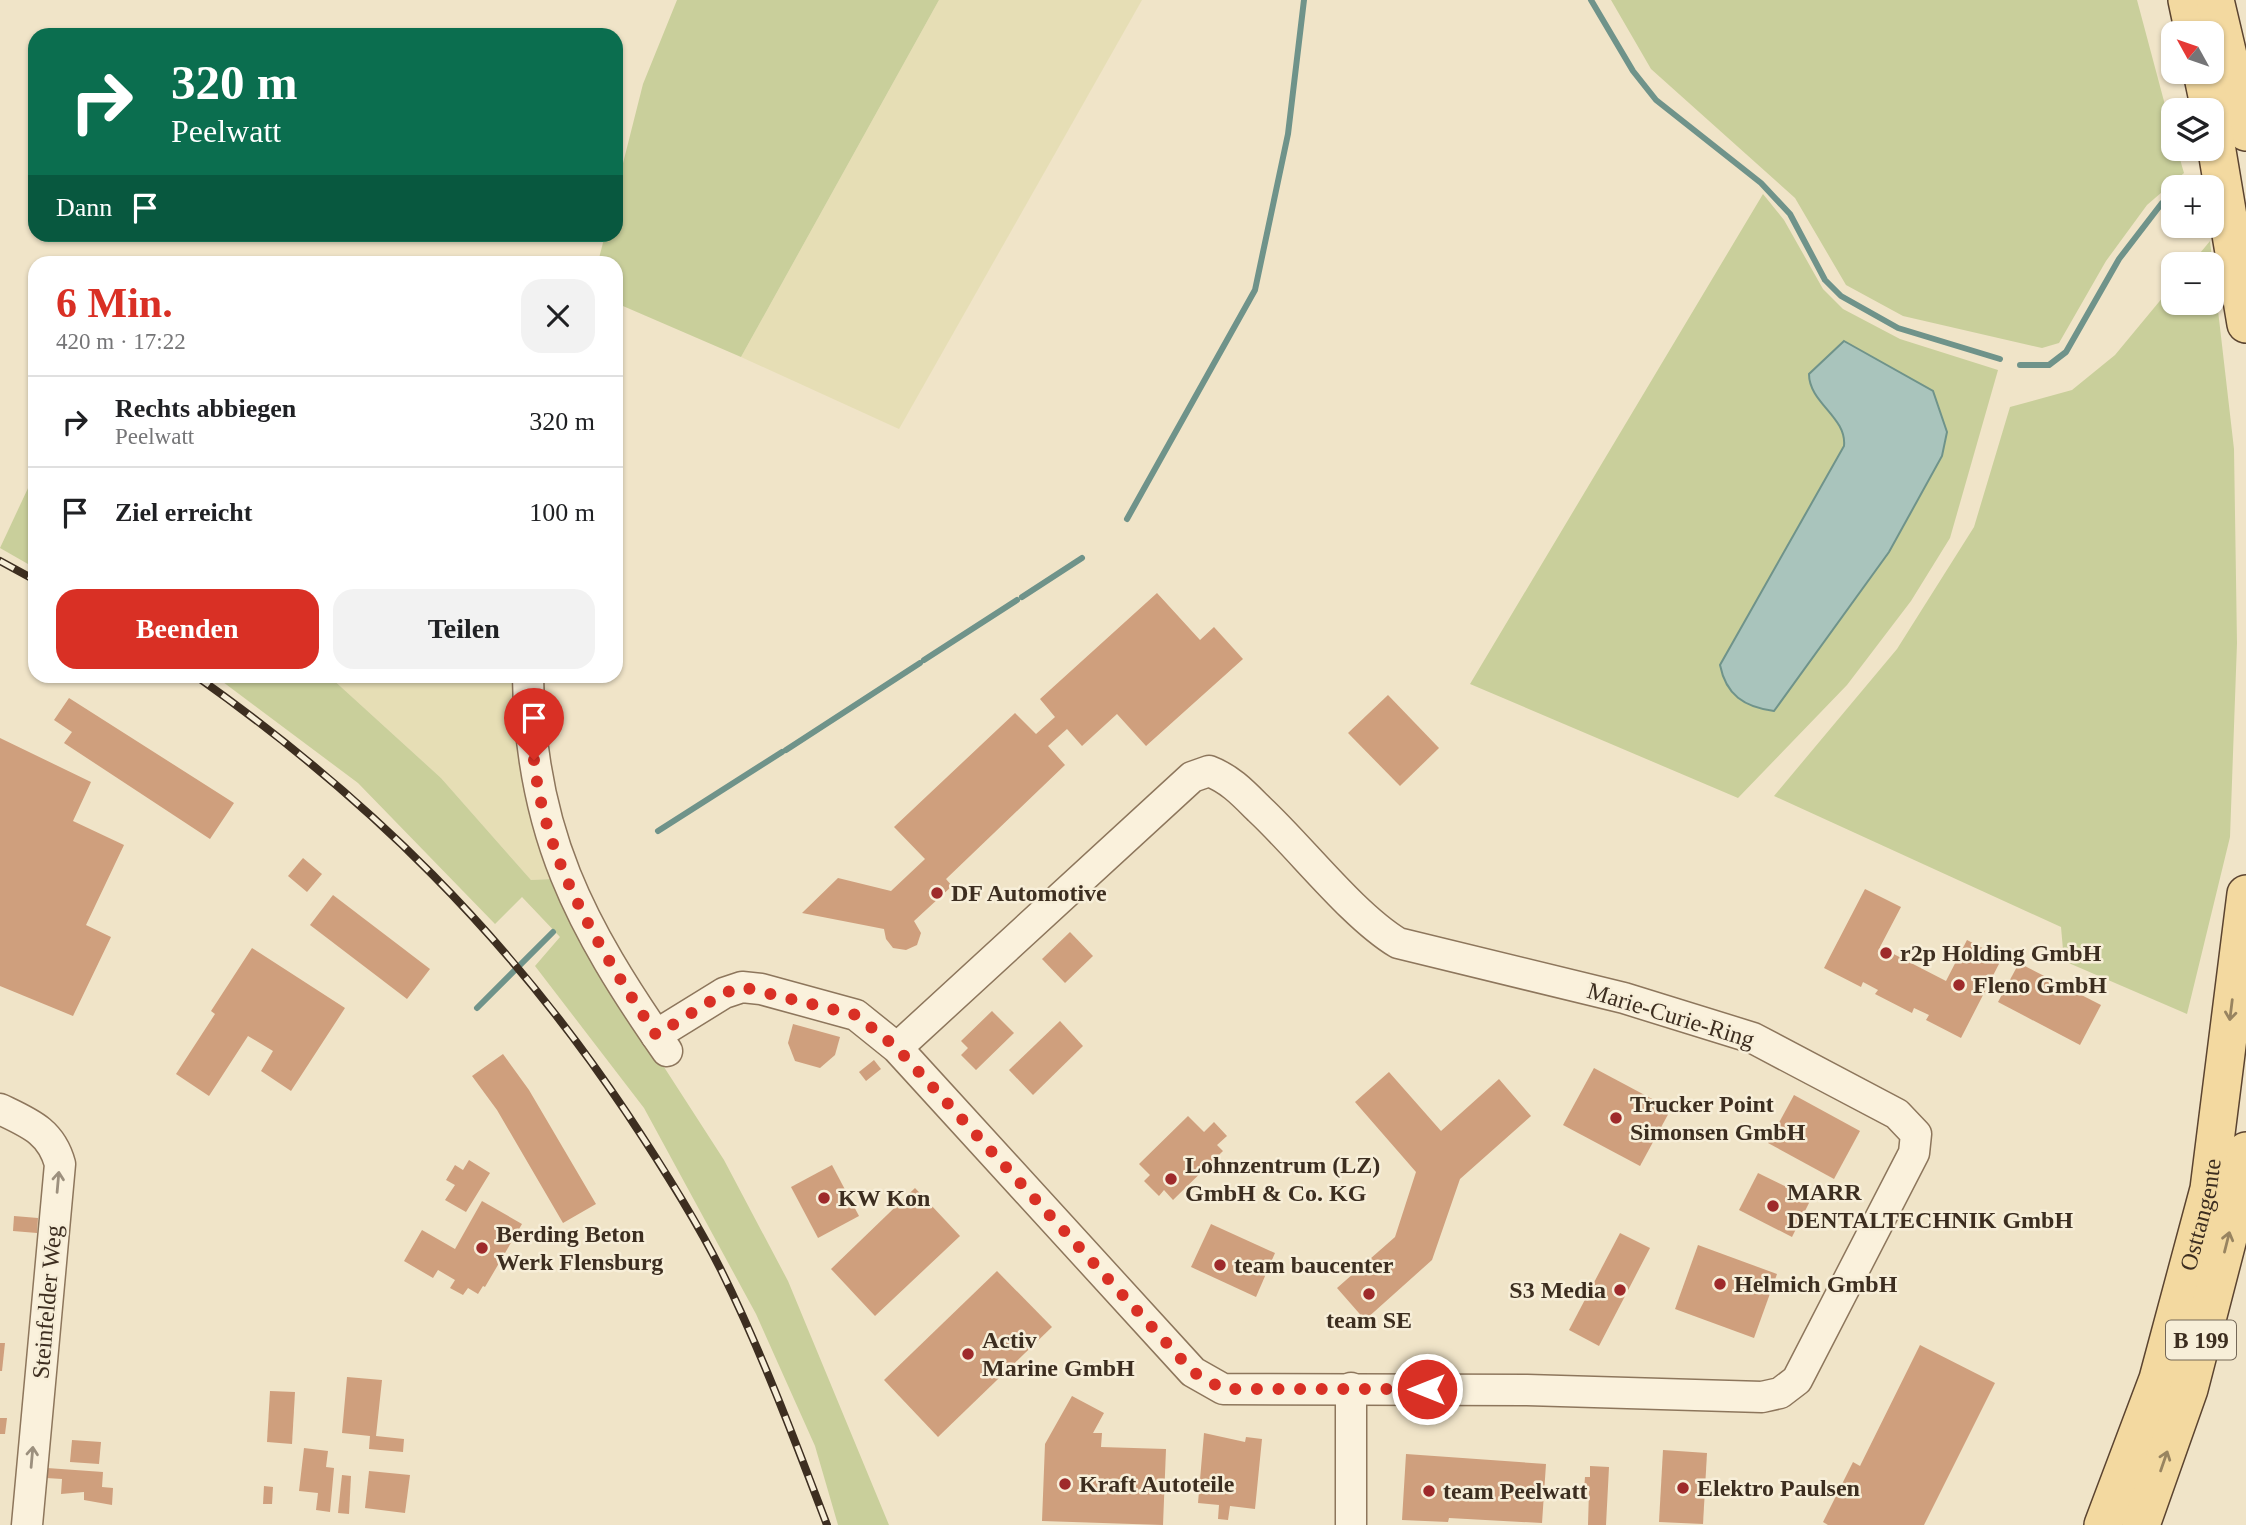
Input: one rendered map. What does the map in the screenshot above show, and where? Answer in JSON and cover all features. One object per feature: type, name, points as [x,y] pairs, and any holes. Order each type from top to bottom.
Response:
[{"type":"main road","points":[[2187,0],[2191,21]]},
{"type":"main road","points":[[2215,0],[2233,235],[2246,324]]},
{"type":"main road","points":[[2207,84],[2225,123]]},
{"type":"main road","name":"Osttangente","points":[[2103,1525],[2158,1379],[2209,1189],[2246,894]]},
{"type":"main road","name":"Osttangente","points":[[2141,1525],[2189,1389],[2242,1184],[2246,1151]]},
{"type":"street","name":"Marie-Curie-Ring","points":[[529,683],[537,788],[569,890],[595,940],[662,1044],[724,993],[742,987],[856,1015],[897,1048],[1193,1372],[1223,1389],[1527,1390],[1762,1397],[1780,1393],[1797,1380],[1914,1153],[1916,1133],[1897,1114],[1753,1038],[1624,998],[1398,943],[1378,931],[1292,840],[1226,777],[1209,771],[1192,777],[897,1048]]},
{"type":"street","name":"Steinfelder Weg","points":[[0,1109],[43,1133],[55,1144],[60,1164],[27,1525]]},
{"type":"street","points":[[1351,1388],[1351,1525]]},
{"type":"shaded area","points":[[939,0],[1142,0],[899,429],[741,357]]},
{"type":"shaded area","points":[[337,683],[515,683],[552,879],[531,880],[441,778]]},
{"type":"green space","points":[[677,0],[939,0],[741,357],[623,306],[623,256],[600,256],[603,242],[623,242],[623,163],[643,84]]},
{"type":"green space","points":[[1611,0],[2137,0],[2163,98],[2161,98],[2161,161],[2180,161],[2184,173],[2161,175],[2161,193],[2147,205],[2106,261],[2059,343],[2042,348],[1903,316],[1846,285],[1795,198],[1651,69]]},
{"type":"green space","points":[[1763,194],[1784,220],[1823,289],[1843,309],[1900,339],[1998,370],[1950,538],[1911,601],[1847,685],[1738,798],[1470,684]],"holes":[[[1810,374],[1942,456],[1720,665],[1844,446],[1840,426],[1815,393]]]},
{"type":"green space","points":[[2210,241],[2211,252],[2201,252]]},
{"type":"green space","points":[[2161,299],[2161,315],[2219,315],[2234,449],[2237,643],[2230,837],[2187,1014],[2064,961],[2061,927],[1774,796],[1897,649],[1974,527],[2010,407],[2072,390],[2115,355]]},
{"type":"green space","points":[[28,488],[28,564],[0,548]]},
{"type":"green space","points":[[224,683],[337,683],[441,778],[531,880],[552,879],[604,974],[724,1160],[788,1281],[889,1525],[838,1525],[815,1446],[756,1314],[644,1108],[535,966],[560,937],[522,897],[495,924],[358,783]]},
{"type":"water","points":[[1844,341],[1933,391],[1947,432],[1942,456],[1889,552],[1774,711],[1763,709],[1745,703],[1732,692],[1720,665],[1844,446],[1840,427],[1815,393],[1809,374]]},
{"type":"building","points":[[1157,593],[1200,640],[1214,627],[1243,659],[1146,746],[1117,714],[1082,746],[1067,729],[1048,746],[1065,765],[946,879],[952,886],[914,921],[921,933],[917,945],[906,950],[893,948],[886,939],[884,929],[802,913],[838,878],[891,891],[925,859],[894,827],[1015,713],[1036,734],[1055,717],[1040,699]]},
{"type":"building","points":[[1388,695],[1439,748],[1400,786],[1348,733]]},
{"type":"building","points":[[69,698],[234,803],[210,839],[64,743],[72,732],[54,720]]},
{"type":"building","points":[[0,738],[91,782],[73,821],[124,845],[86,925],[111,937],[73,1016],[0,986]]},
{"type":"building","points":[[303,858],[322,874],[307,892],[288,876]]},
{"type":"building","points":[[1865,889],[1901,907],[1880,947],[1946,981],[1967,940],[2002,958],[1961,1038],[1926,1020],[1929,1015],[1914,1008],[1912,1013],[1875,994],[1878,990],[1863,982],[1861,987],[1824,968]]},
{"type":"building","points":[[333,895],[430,969],[407,999],[310,925]]},
{"type":"building","points":[[1070,932],[1093,956],[1065,983],[1042,959]]},
{"type":"building","points":[[252,948],[345,1008],[291,1091],[261,1071],[273,1051],[248,1036],[209,1096],[176,1074],[215,1014],[211,1011]]},
{"type":"building","points":[[2019,963],[2101,1005],[2080,1045],[1998,1002]]},
{"type":"building","points":[[992,1011],[1014,1033],[976,1070],[961,1055],[968,1048],[961,1041]]},
{"type":"building","points":[[1060,1021],[1083,1046],[1033,1095],[1009,1070]]},
{"type":"building","points":[[793,1024],[840,1037],[835,1055],[820,1068],[795,1061],[788,1043]]},
{"type":"building","points":[[503,1054],[529,1090],[596,1204],[563,1223],[497,1110],[472,1076]]},
{"type":"building","points":[[874,1060],[881,1069],[866,1081],[859,1072]]},
{"type":"building","points":[[1594,1068],[1671,1109],[1640,1166],[1563,1125]]},
{"type":"building","points":[[1389,1072],[1441,1131],[1499,1079],[1531,1116],[1460,1179],[1432,1260],[1365,1320],[1337,1288],[1395,1237],[1416,1172],[1355,1102]]},
{"type":"building","points":[[1794,1095],[1860,1131],[1834,1179],[1768,1143]]},
{"type":"building","points":[[1188,1116],[1204,1132],[1214,1122],[1227,1136],[1217,1145],[1223,1151],[1173,1200],[1164,1190],[1159,1196],[1144,1181],[1150,1175],[1139,1164]]},
{"type":"building","points":[[469,1160],[490,1173],[466,1212],[445,1200],[455,1185],[446,1180],[455,1165],[463,1170]]},
{"type":"building","points":[[832,1165],[859,1216],[818,1238],[791,1187]]},
{"type":"building","points":[[1758,1173],[1811,1199],[1792,1237],[1739,1210]]},
{"type":"building","points":[[915,1188],[960,1236],[875,1316],[831,1269]]},
{"type":"building","name":"Berding Beton Werk Flensburg","points":[[482,1201],[522,1224],[485,1287],[483,1286],[478,1294],[468,1288],[463,1295],[450,1288],[455,1280],[438,1270],[433,1278],[404,1261],[422,1230],[455,1249]]},
{"type":"building","points":[[14,1216],[38,1218],[37,1233],[13,1231]]},
{"type":"building","points":[[1211,1224],[1275,1253],[1256,1297],[1191,1267]]},
{"type":"building","points":[[1620,1233],[1650,1248],[1599,1346],[1569,1330]]},
{"type":"building","points":[[1698,1245],[1777,1274],[1754,1338],[1675,1309]]},
{"type":"building","name":"Activ Marine GmbH","points":[[997,1271],[1052,1327],[938,1437],[884,1380]]},
{"type":"building","points":[[0,1343],[5,1343],[2,1371],[0,1371]]},
{"type":"building","points":[[1920,1345],[1995,1383],[1924,1525],[1828,1525],[1823,1522],[1853,1462],[1860,1466]]},
{"type":"building","points":[[347,1377],[382,1380],[376,1436],[404,1439],[403,1452],[369,1449],[370,1436],[342,1433]]},
{"type":"building","points":[[270,1391],[295,1392],[292,1444],[267,1442]]},
{"type":"building","points":[[1072,1396],[1104,1413],[1093,1433],[1102,1433],[1101,1447],[1166,1449],[1163,1525],[1042,1521],[1045,1444]]},
{"type":"building","points":[[0,1418],[7,1418],[5,1434],[0,1434]]},
{"type":"building","points":[[1204,1433],[1245,1442],[1246,1437],[1262,1439],[1255,1509],[1230,1506],[1228,1520],[1218,1519],[1219,1505],[1198,1503]]},
{"type":"building","points":[[72,1440],[101,1442],[99,1464],[70,1462]]},
{"type":"building","points":[[304,1448],[328,1451],[326,1467],[334,1468],[330,1512],[316,1510],[318,1493],[299,1491]]},
{"type":"building","points":[[1663,1450],[1707,1453],[1703,1524],[1659,1522]]},
{"type":"building","points":[[1406,1454],[1546,1464],[1542,1523],[1449,1518],[1448,1522],[1402,1520]]},
{"type":"building","points":[[1590,1466],[1609,1467],[1606,1525],[1588,1525],[1589,1490],[1584,1490],[1585,1477],[1590,1477]]},
{"type":"building","points":[[47,1468],[103,1472],[102,1487],[113,1488],[112,1505],[84,1500],[84,1492],[61,1494],[62,1479],[46,1478]]},
{"type":"building","points":[[369,1471],[410,1475],[405,1513],[365,1508]]},
{"type":"building","points":[[342,1475],[351,1476],[349,1514],[338,1513]]},
{"type":"building","points":[[264,1486],[273,1487],[272,1504],[263,1504]]},
{"type":"waterway","points":[[1127,519],[1255,290],[1288,134],[1304,0]]},
{"type":"waterway","points":[[1591,0],[1633,71],[1656,100],[1761,183],[1790,214],[1825,280],[1841,296],[1898,328],[2000,359]]},
{"type":"waterway","points":[[2020,365],[2049,365],[2066,352],[2119,259],[2161,204]]},
{"type":"waterway","points":[[1022,597],[1082,558]]},
{"type":"waterway","points":[[924,660],[1017,600]]},
{"type":"waterway","points":[[786,750],[920,663]]},
{"type":"waterway","points":[[658,831],[782,752]]},
{"type":"waterway","points":[[477,1008],[553,932]]},
{"type":"railway","points":[[0,561],[28,576]]},
{"type":"railway","points":[[206,683],[320,771],[432,874],[534,987],[581,1048],[664,1170],[721,1270],[764,1364],[827,1525]]},
{"type":"place","name":"DF Automotive","points":[[937,893]]},
{"type":"place","name":"r2p Holding GmbH","points":[[1886,953]]},
{"type":"place","name":"Fleno GmbH","points":[[1959,985]]},
{"type":"place","name":"Trucker Point Simonsen GmbH","points":[[1616,1118]]},
{"type":"place","name":"Lohnzentrum (LZ) GmbH & Co. KG","points":[[1171,1179]]},
{"type":"place","name":"KW Kon","points":[[824,1198]]},
{"type":"place","name":"MARR DENTALTECHNIK GmbH","points":[[1773,1206]]},
{"type":"place","name":"Berding Beton Werk Flensburg","points":[[482,1248]]},
{"type":"place","name":"team baucenter","points":[[1220,1265]]},
{"type":"place","name":"Helmich GmbH","points":[[1720,1284]]},
{"type":"place","name":"S3 Media","points":[[1620,1290]]},
{"type":"place","name":"team SE","points":[[1369,1294]]},
{"type":"place","name":"Activ Marine GmbH","points":[[968,1354]]},
{"type":"place","name":"Kraft Autoteile","points":[[1065,1484]]},
{"type":"place","name":"Elektro Paulsen","points":[[1683,1488]]},
{"type":"place","name":"team Peelwatt","points":[[1429,1491]]},
{"type":"route","points":[[534,760],[537,788],[569,890],[595,940],[656,1035],[724,993],[742,987],[761,989],[856,1015],[897,1048],[1193,1372],[1223,1389],[1427,1389]]}]
